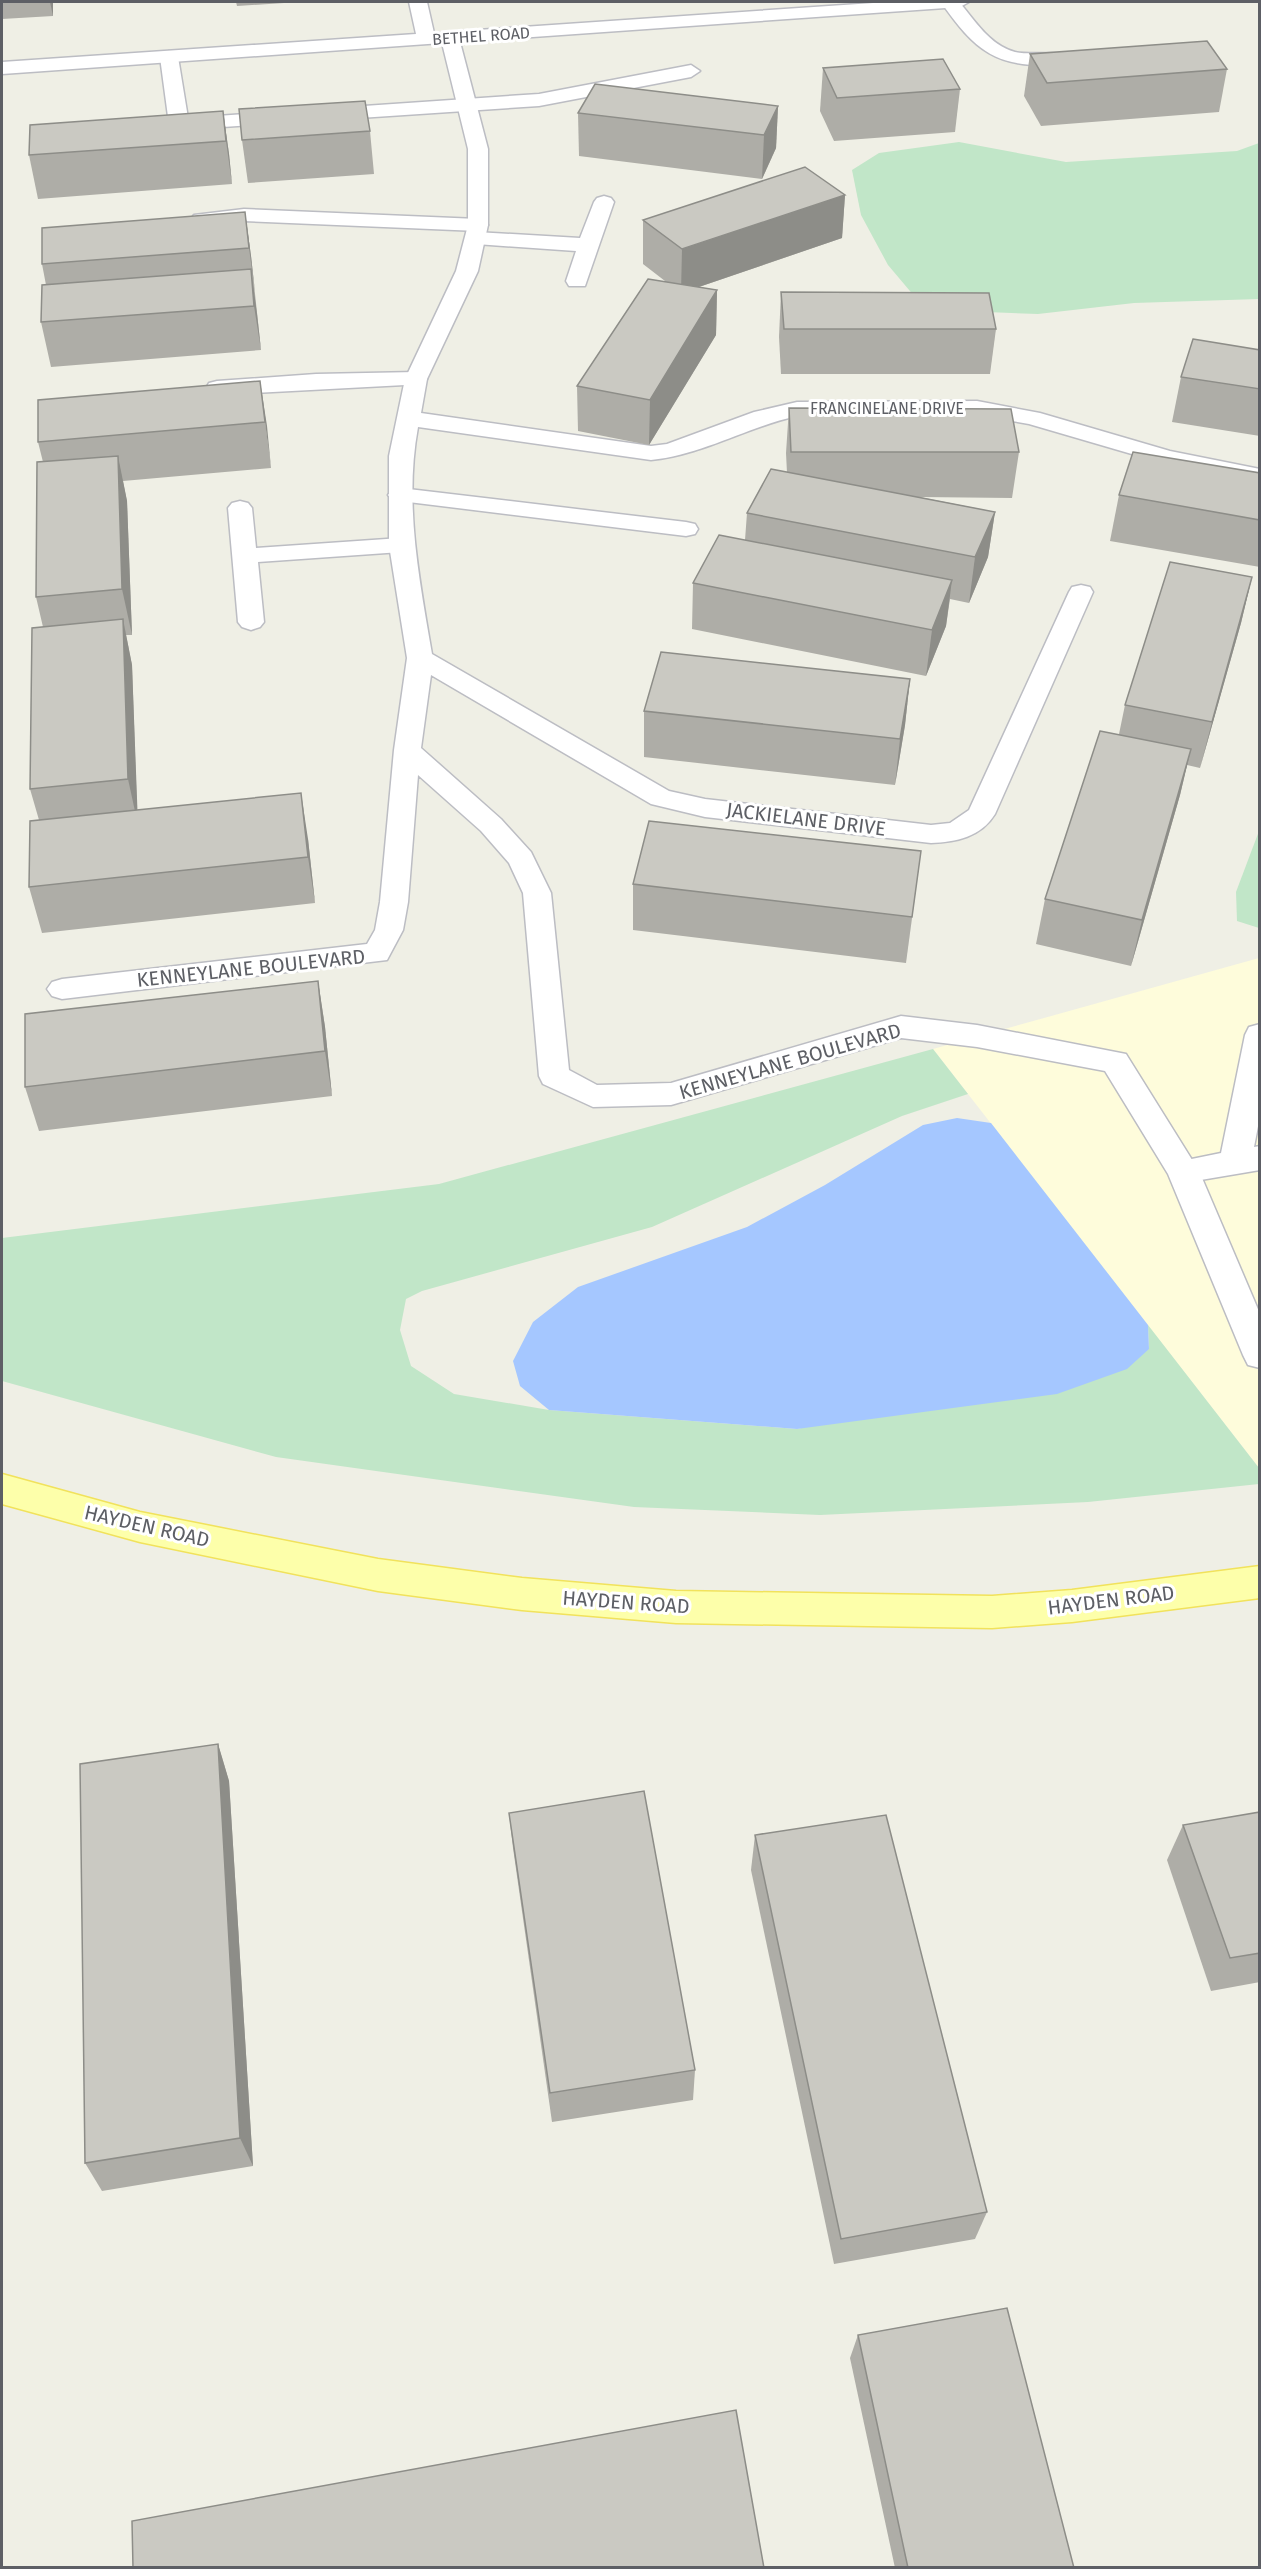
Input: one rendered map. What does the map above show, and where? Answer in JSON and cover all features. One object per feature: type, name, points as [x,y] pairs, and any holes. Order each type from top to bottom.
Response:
[{"type":"main road","name":"HAYDEN ROAD","points":[[2,1490],[140,1527],[378,1575],[522,1594],[676,1607],[992,1612],[1072,1606],[1260,1582]]},
{"type":"street","points":[[418,2],[426,39]]},
{"type":"street","points":[[950,2],[988,46],[1011,57],[1039,60],[1095,58]]},
{"type":"street","name":"BETHEL ROAD","points":[[2,68],[960,2]]},
{"type":"street","name":"KENNEYLANE BOULEVARD","points":[[62,989],[377,953],[388,930],[394,902],[407,750],[420,658],[401,545],[400,456],[416,379],[467,271],[477,231],[480,188],[478,149],[450,38]]},
{"type":"street","points":[[169,57],[179,124]]},
{"type":"street","points":[[156,126],[466,103],[539,100],[691,71]]},
{"type":"street","points":[[577,281],[604,202]]},
{"type":"street","points":[[186,220],[244,215],[477,231],[588,245]]},
{"type":"street","points":[[200,390],[316,381],[416,379]]},
{"type":"street","name":"FRANCINELANE DRIVE","points":[[407,418],[651,453],[670,451],[762,417],[797,409],[976,408],[1032,418],[1166,457],[1260,476]]},
{"type":"street","points":[[400,495],[686,529]]},
{"type":"street","points":[[240,508],[251,622]]},
{"type":"street","points":[[245,556],[401,545]]},
{"type":"street","name":"JACKIELANE DRIVE","points":[[420,658],[661,798],[705,808],[931,834],[952,833],[970,826],[981,814],[1082,592]]},
{"type":"street","name":"KENNEYLANE BOULEVARD","points":[[407,750],[491,825],[521,859],[537,893],[554,1076],[593,1096],[671,1094],[901,1027],[977,1036],[1115,1062],[1183,1171],[1260,1355]]},
{"type":"street","points":[[1183,1171],[1247,1160],[1260,1035]]},
{"type":"shaded area","points":[[1259,958],[1259,1468],[933,1049]]},
{"type":"green space","points":[[959,142],[1066,162],[1237,151],[1259,143],[1259,299],[1134,303],[1038,314],[960,311],[915,297],[888,265],[861,215],[852,170],[879,153]]},
{"type":"green space","points":[[1259,831],[1260,928],[1237,921],[1236,892]]},
{"type":"green space","points":[[933,1049],[968,1094],[902,1116],[652,1227],[422,1291],[406,1299],[400,1330],[411,1366],[454,1394],[549,1410],[797,1429],[1149,1349],[1148,1325],[1259,1468],[1259,1484],[1088,1502],[820,1515],[634,1507],[276,1457],[2,1381],[2,1238],[439,1184]]},
{"type":"water","points":[[957,1118],[991,1123],[1148,1325],[1149,1349],[1127,1369],[1057,1394],[797,1429],[549,1410],[520,1386],[513,1361],[533,1322],[578,1287],[747,1227],[825,1185],[923,1125]]},
{"type":"building","points":[[1207,41],[1227,69],[1047,83],[1030,54]]},
{"type":"building","points":[[943,59],[960,89],[837,98],[823,68]]},
{"type":"building","points":[[595,84],[778,106],[764,135],[578,113]]},
{"type":"building","points":[[365,101],[370,131],[242,140],[239,109]]},
{"type":"building","points":[[223,111],[226,141],[29,155],[30,125]]},
{"type":"building","points":[[805,167],[845,195],[682,249],[643,220]]},
{"type":"building","points":[[245,212],[249,248],[42,264],[42,228]]},
{"type":"building","points":[[251,269],[254,306],[41,322],[42,285]]},
{"type":"building","points":[[648,279],[717,290],[650,400],[577,386]]},
{"type":"building","points":[[781,292],[989,293],[996,329],[784,329]]},
{"type":"building","points":[[1193,339],[1260,350],[1260,389],[1181,377]]},
{"type":"building","points":[[260,381],[265,422],[38,442],[38,400]]},
{"type":"building","points":[[789,408],[1011,409],[1019,452],[791,452]]},
{"type":"building","points":[[1133,452],[1260,473],[1260,520],[1119,495]]},
{"type":"building","points":[[118,456],[122,589],[36,597],[37,462]]},
{"type":"building","points":[[771,469],[995,512],[975,557],[747,513]]},
{"type":"building","points":[[719,535],[952,580],[932,630],[693,583]]},
{"type":"building","points":[[1170,562],[1252,577],[1212,722],[1125,705]]},
{"type":"building","points":[[123,619],[128,779],[30,789],[32,628]]},
{"type":"building","points":[[661,652],[910,679],[900,739],[644,711]]},
{"type":"building","points":[[1100,731],[1191,749],[1142,920],[1045,899]]},
{"type":"building","points":[[301,793],[308,857],[29,887],[30,821]]},
{"type":"building","points":[[649,821],[921,851],[912,917],[633,884]]},
{"type":"building","points":[[318,981],[325,1051],[25,1087],[25,1014]]},
{"type":"building","points":[[218,1744],[240,2138],[85,2163],[80,1764]]},
{"type":"building","points":[[644,1791],[695,2070],[550,2093],[509,1813]]},
{"type":"building","points":[[1260,1812],[1260,1953],[1230,1958],[1183,1825]]},
{"type":"building","points":[[886,1815],[987,2212],[841,2239],[755,1835]]},
{"type":"building","points":[[1007,2308],[1074,2568],[908,2568],[858,2335]]},
{"type":"building","points":[[736,2410],[764,2568],[133,2568],[132,2521]]}]
